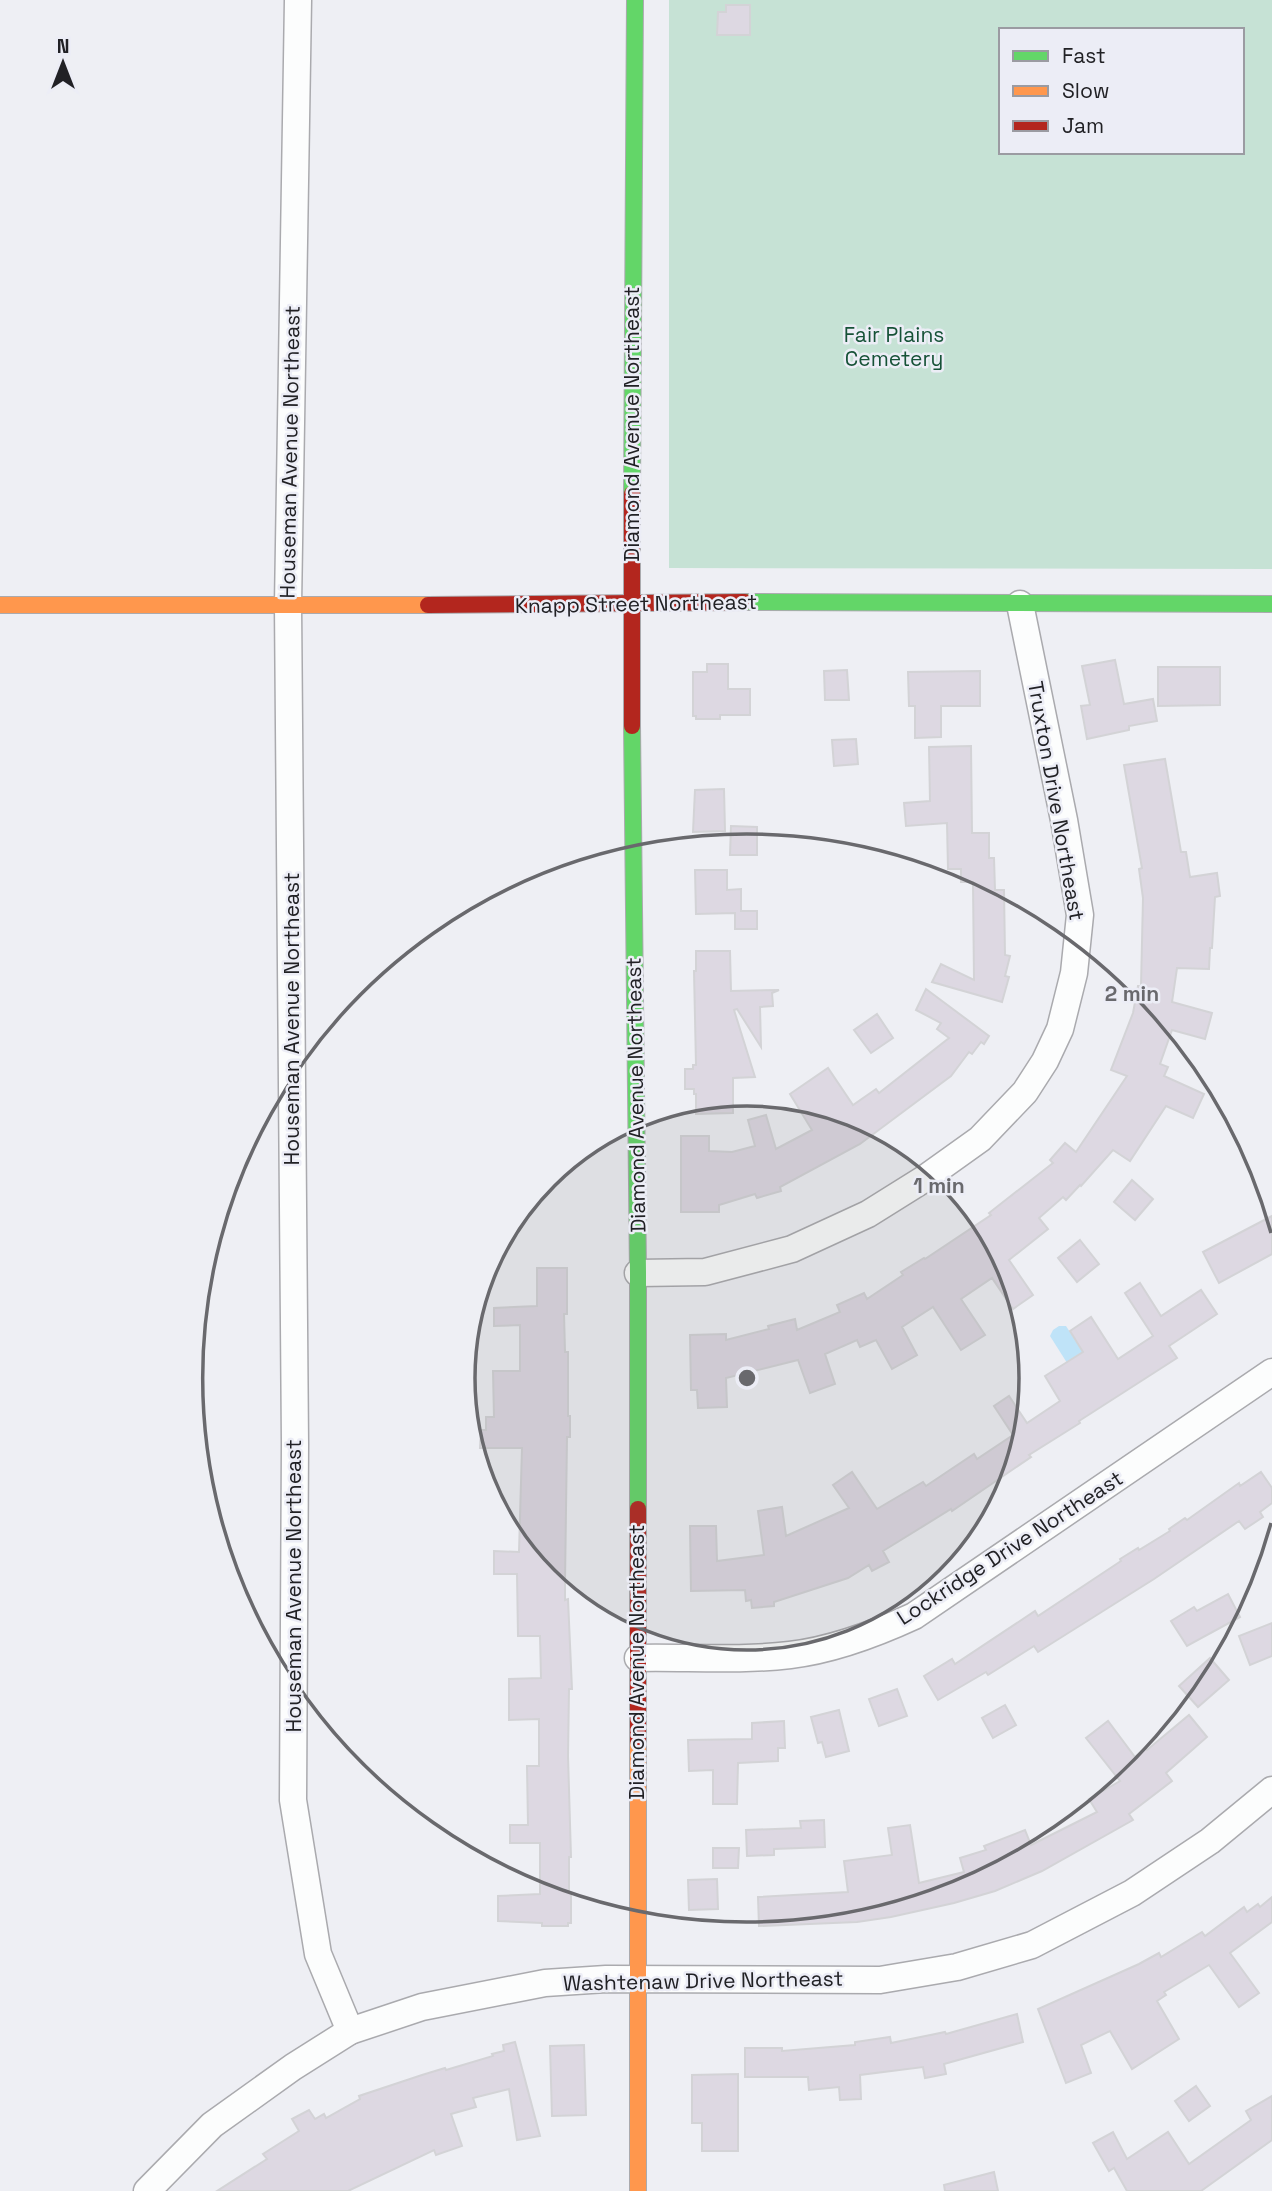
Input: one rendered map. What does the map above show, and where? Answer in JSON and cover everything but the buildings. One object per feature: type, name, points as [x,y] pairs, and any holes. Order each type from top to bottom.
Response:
[{"type":"street","name":"Houseman Avenue Northeast","points":[[298,0],[288,605],[295,1430],[293,1800],[318,1954],[350,2031]]},
{"type":"street","name":"Diamond Avenue Northeast","points":[[635,0],[631,604],[638,1273],[638,2191]]},
{"type":"street","name":"Knapp Street Northeast","points":[[0,605],[602,606],[657,602],[1272,604]]},
{"type":"street","name":"Truxton Drive Northeast","points":[[638,1273],[705,1272],[792,1249],[868,1214],[980,1139],[1026,1092],[1045,1061],[1060,1029],[1071,985],[1080,915],[1064,820],[1020,604]]},
{"type":"street","name":"Lockridge Drive Northeast","points":[[638,1658],[790,1655],[833,1647],[888,1628],[914,1616],[1272,1372]]},
{"type":"street","name":"Washtenaw Drive Northeast","points":[[147,2191],[212,2125],[293,2067],[350,2031],[422,2007],[545,1983],[637,1979],[880,1980],[957,1967],[1032,1945],[1132,1893],[1210,1841],[1272,1790]]},
{"type":"green space","name":"Fair Plains Cemetery","points":[[669,0],[1272,0],[1272,569],[669,568]]},
{"type":"water","points":[[1059,1326],[1066,1326],[1086,1357],[1069,1366],[1050,1336]]},
{"type":"traffic: fast","points":[[632,494],[635,0]]},
{"type":"traffic: fast","points":[[745,602],[1272,604]]},
{"type":"traffic: fast","points":[[632,726],[638,1509]]},
{"type":"traffic: slow","points":[[0,605],[428,605]]},
{"type":"traffic: slow","points":[[638,1741],[638,2191]]},
{"type":"traffic: jam","points":[[632,494],[632,726]]},
{"type":"traffic: jam","points":[[428,605],[745,602]]},
{"type":"traffic: jam","points":[[638,1509],[638,1741]]}]
